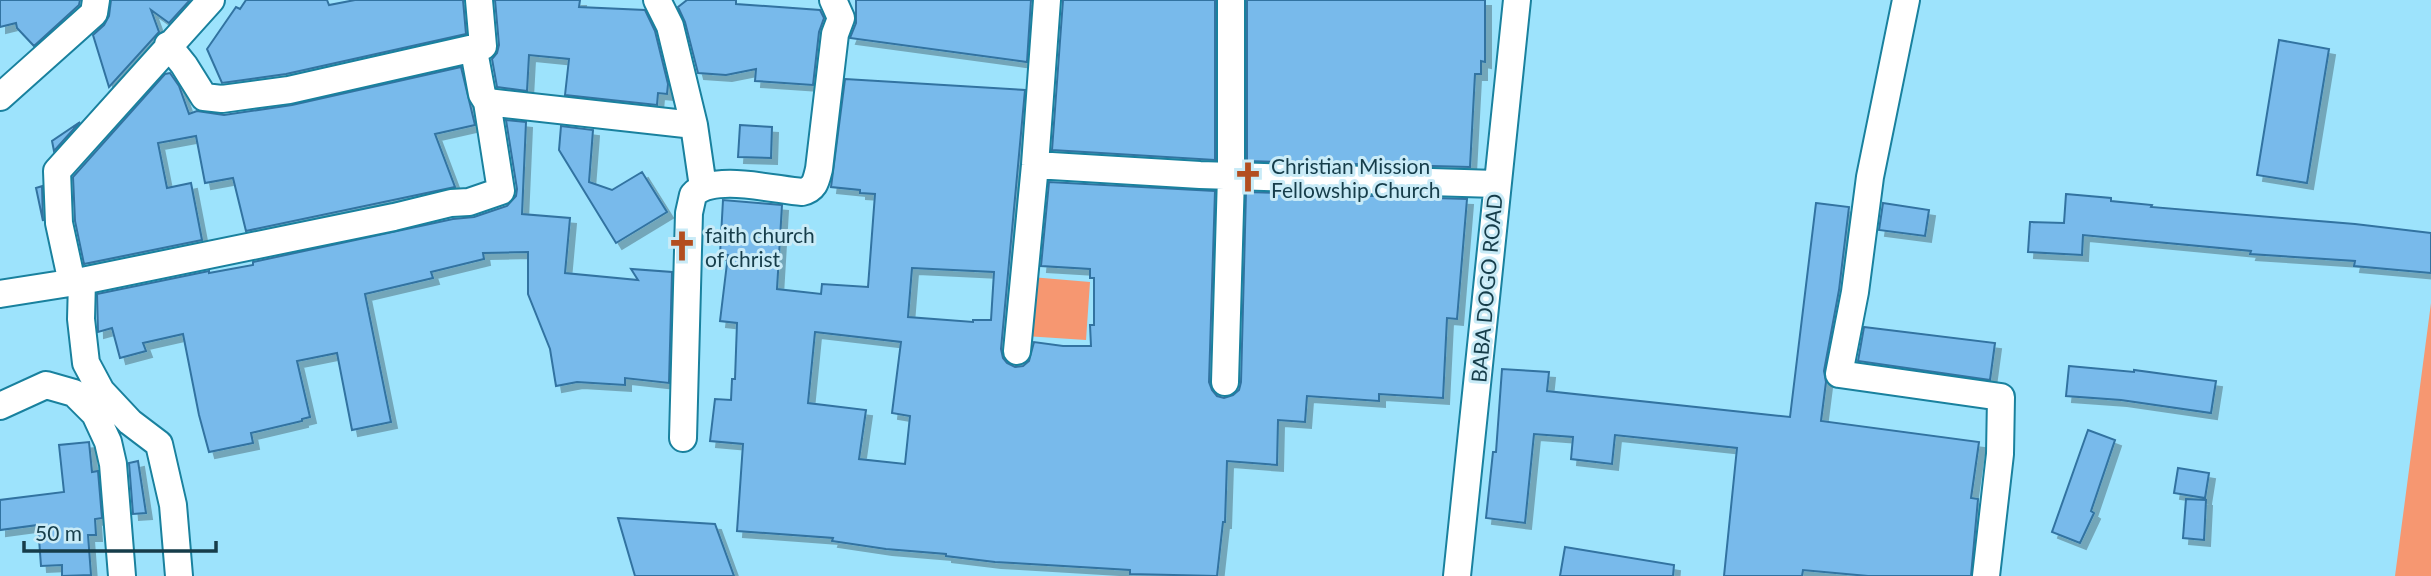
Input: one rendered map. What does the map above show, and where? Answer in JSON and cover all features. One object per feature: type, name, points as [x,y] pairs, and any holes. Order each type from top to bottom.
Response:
[{"type":"street","points":[[0,97],[94,13],[96,0]]},
{"type":"street","points":[[179,576],[173,505],[159,444],[130,422],[102,391],[86,363],[77,282],[59,223],[57,171],[211,0]]},
{"type":"street","points":[[479,0],[483,46]]},
{"type":"street","points":[[657,0],[670,26],[694,125],[703,187]]},
{"type":"street","points":[[683,438],[689,213],[693,195],[703,187],[739,184],[802,192],[809,191],[815,185],[823,142],[835,34],[841,18],[833,0]]},
{"type":"street","points":[[1017,351],[1047,0]]},
{"type":"street","points":[[1225,382],[1231,177],[1231,0]]},
{"type":"street","name":"BABA DOGO ROAD","points":[[1457,576],[1517,0]]},
{"type":"street","points":[[1906,0],[1870,177],[1855,292],[1839,374],[2001,397],[2000,454],[1986,576]]},
{"type":"street","points":[[168,45],[204,97],[222,99],[289,90],[483,46]]},
{"type":"street","points":[[0,294],[77,282],[452,203],[470,202],[501,191],[487,102],[482,93],[474,51],[483,46]]},
{"type":"street","points":[[487,102],[694,125]]},
{"type":"street","points":[[1035,165],[1231,177],[1496,184]]},
{"type":"street","points":[[0,406],[46,385],[74,393],[95,414],[108,442],[113,464],[122,576]]},
{"type":"shaded area","points":[[1031,277],[1090,282],[1086,340],[1025,336]]},
{"type":"shaded area","points":[[2431,303],[2431,576],[2395,576]]},
{"type":"building","points":[[0,0],[80,0],[79,5],[34,46],[17,28],[16,23],[0,27]]},
{"type":"building","points":[[111,0],[190,0],[169,23],[151,10],[159,32],[109,87],[93,35],[109,16]]},
{"type":"building","points":[[246,0],[327,0],[329,5],[355,0],[463,0],[466,34],[286,74],[222,83],[207,49],[236,7],[240,9]]},
{"type":"building","points":[[495,0],[580,0],[579,7],[645,10],[655,31],[668,84],[667,94],[658,93],[657,105],[565,95],[569,59],[529,55],[527,91],[497,87],[492,59],[499,45]]},
{"type":"building","points":[[687,0],[736,0],[736,4],[820,10],[824,18],[819,32],[813,85],[755,81],[756,69],[726,75],[698,73],[685,22],[678,7]]},
{"type":"building","points":[[856,0],[1031,0],[1027,62],[850,38],[856,23]]},
{"type":"building","points":[[1063,0],[1215,0],[1215,160],[1052,150]]},
{"type":"building","points":[[1247,0],[1485,0],[1485,62],[1481,61],[1481,74],[1475,74],[1470,167],[1247,161]]},
{"type":"building","points":[[2279,40],[2329,49],[2307,183],[2257,175]]},
{"type":"building","points":[[461,67],[475,125],[435,134],[455,187],[246,231],[233,178],[205,183],[196,136],[158,143],[167,188],[191,183],[202,240],[84,264],[75,221],[73,177],[165,74],[170,73],[179,86],[189,114],[197,111],[224,115],[292,105]]},
{"type":"building","points":[[845,79],[1025,90],[1001,349],[1003,358],[1015,367],[1023,366],[1029,361],[1034,342],[1091,346],[1094,278],[1090,278],[1090,269],[1041,266],[1049,182],[1215,191],[1209,382],[1217,396],[1224,398],[1239,390],[1241,382],[1246,192],[1467,199],[1457,319],[1447,318],[1443,398],[1379,394],[1379,401],[1307,396],[1305,422],[1278,420],[1277,465],[1227,461],[1225,522],[1217,576],[1130,574],[1130,570],[995,562],[832,541],[833,538],[737,531],[743,444],[710,441],[715,399],[731,400],[732,379],[735,379],[737,323],[720,321],[728,255],[720,254],[723,200],[782,205],[777,289],[821,294],[822,284],[868,287],[875,194],[831,187]],"holes":[[[912,268],[994,272],[991,320],[973,322],[908,317]],[[815,332],[901,342],[892,413],[910,416],[905,464],[859,459],[866,410],[808,403]]]},
{"type":"building","points":[[506,120],[526,122],[522,214],[570,218],[565,273],[638,280],[631,269],[672,272],[669,383],[625,378],[625,385],[577,382],[556,386],[550,349],[528,294],[528,252],[483,253],[484,259],[431,272],[433,278],[365,294],[391,422],[352,430],[337,353],[297,361],[310,417],[251,433],[253,443],[209,452],[183,334],[143,343],[146,351],[120,358],[112,328],[98,332],[97,294],[209,271],[253,265],[253,262],[453,219],[474,217],[507,206],[516,196],[517,189]]},
{"type":"building","points":[[80,122],[54,151],[52,141]]},
{"type":"building","points":[[740,125],[772,127],[771,158],[738,157]]},
{"type":"building","points":[[561,126],[593,130],[589,182],[612,190],[642,172],[667,212],[616,243],[559,150]]},
{"type":"building","points":[[42,186],[43,221],[36,188]]},
{"type":"building","points":[[2066,194],[2111,198],[2111,201],[2152,205],[2151,207],[2431,233],[2431,273],[2354,266],[2355,261],[2250,254],[2251,251],[2083,235],[2082,255],[2028,252],[2030,222],[2064,223]]},
{"type":"building","points":[[1816,203],[1849,207],[1839,290],[1824,371],[1826,382],[1821,421],[1979,442],[1971,498],[1978,499],[1971,576],[1868,576],[1803,570],[1802,576],[1724,576],[1737,448],[1615,435],[1612,464],[1571,459],[1573,437],[1534,434],[1525,523],[1486,518],[1493,452],[1496,452],[1502,369],[1549,372],[1547,391],[1790,417]]},
{"type":"building","points":[[1883,203],[1929,210],[1925,236],[1879,230]]},
{"type":"building","points":[[1864,327],[1995,343],[1990,380],[1858,361]]},
{"type":"building","points":[[2069,366],[2134,370],[2216,381],[2211,413],[2121,400],[2066,396]]},
{"type":"building","points":[[2088,430],[2115,440],[2091,511],[2094,513],[2080,543],[2052,532]]},
{"type":"building","points":[[89,442],[92,472],[98,471],[102,518],[95,519],[96,535],[88,535],[91,575],[62,576],[62,565],[41,566],[38,525],[0,530],[0,500],[64,492],[59,445]]},
{"type":"building","points":[[138,461],[146,513],[133,514],[129,463]]},
{"type":"building","points":[[2178,468],[2209,473],[2205,498],[2174,493]]},
{"type":"building","points":[[2186,499],[2206,500],[2204,540],[2183,538]]},
{"type":"building","points":[[618,518],[715,524],[734,576],[635,576]]},
{"type":"building","points":[[1565,547],[1674,565],[1673,576],[1560,576]]},
{"type":"place","name":"Christian Mission Fellowship Church","points":[[1248,177]]},
{"type":"place","name":"faith church of christ","points":[[682,246]]}]
